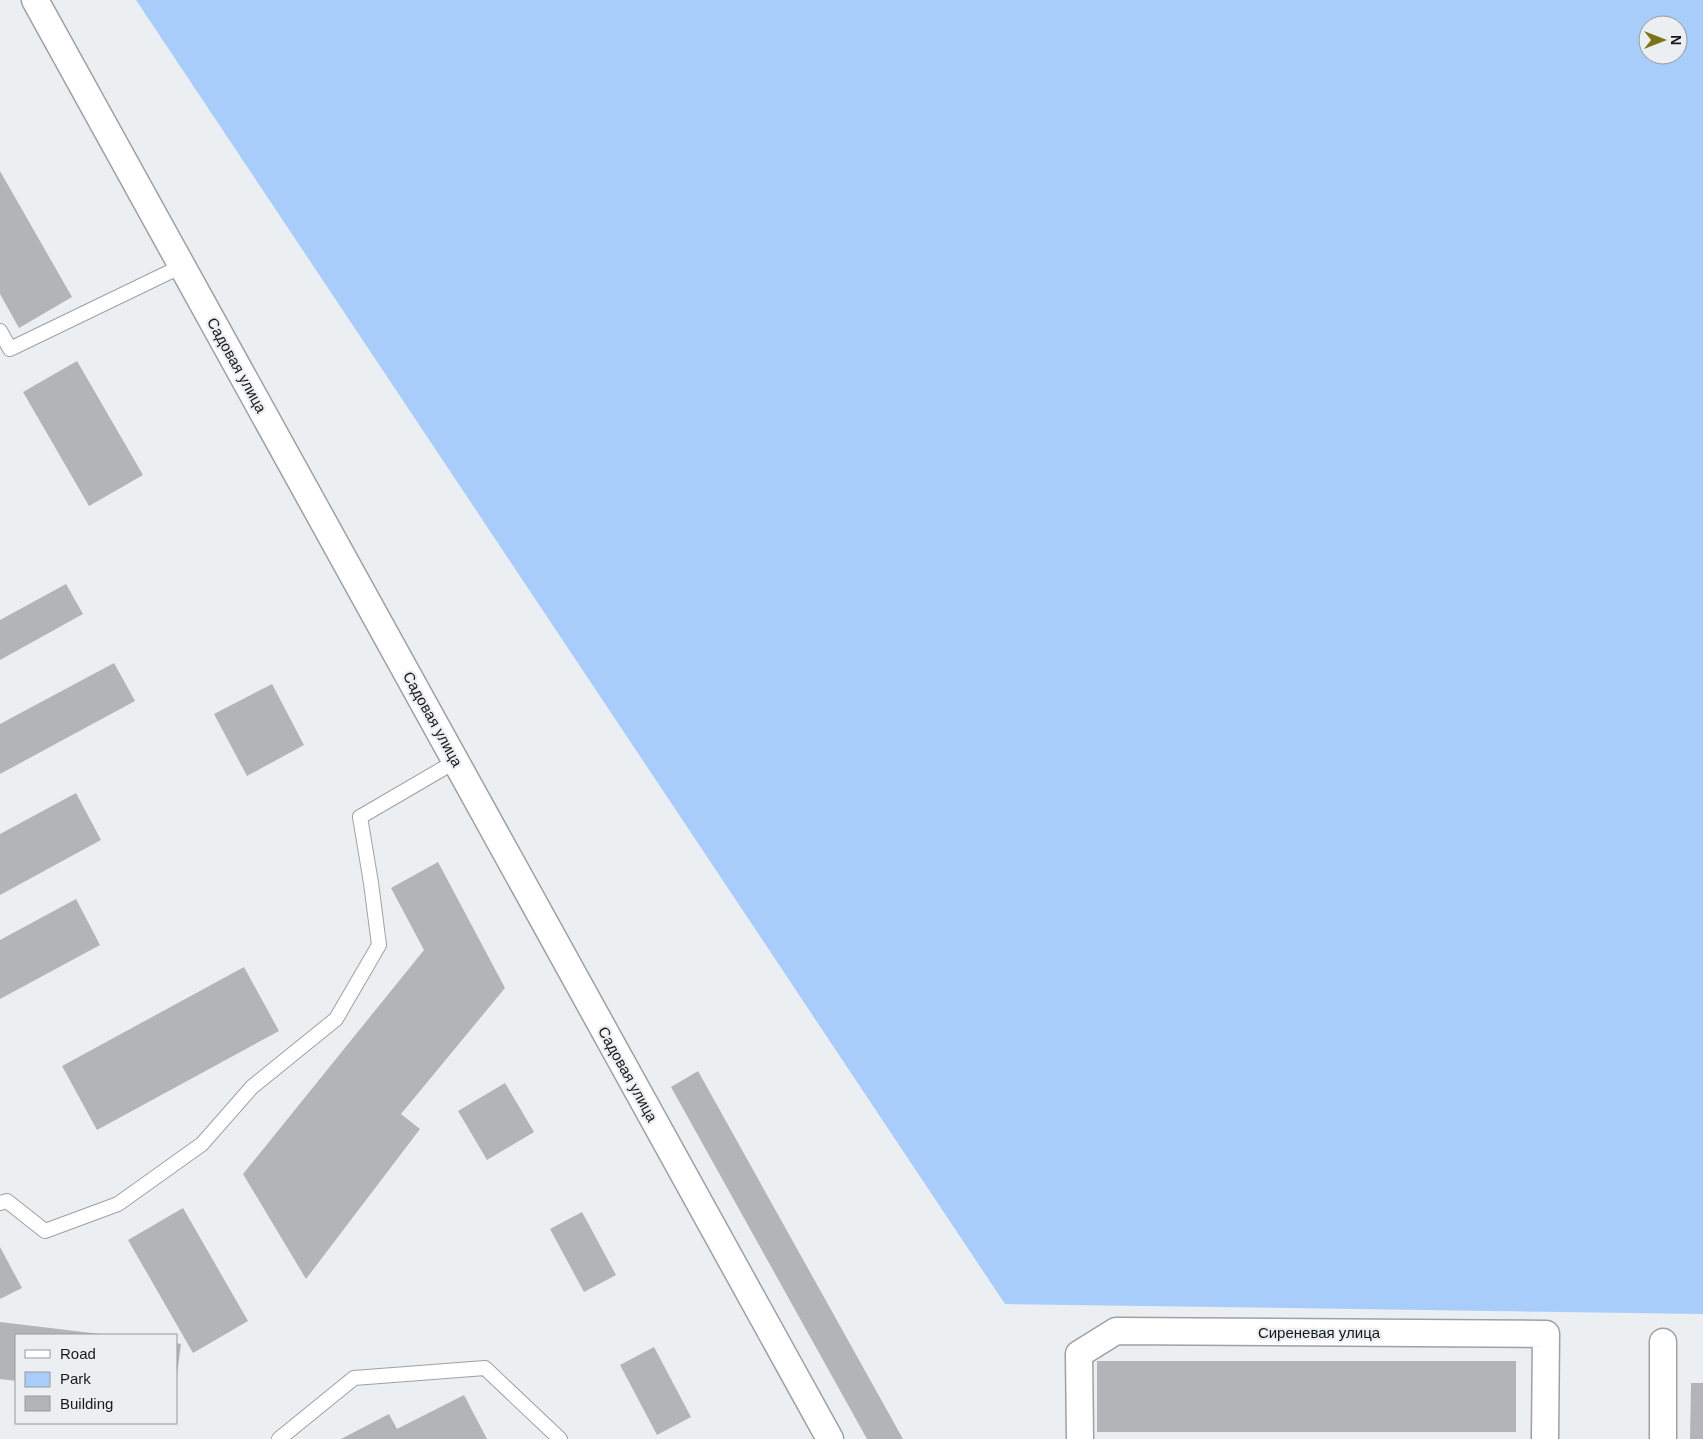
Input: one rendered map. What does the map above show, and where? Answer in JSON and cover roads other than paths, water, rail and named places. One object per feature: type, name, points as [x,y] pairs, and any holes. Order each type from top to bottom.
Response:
[{"type":"street","name":"Садовая улица","points":[[35,0],[830,1439]]},
{"type":"street","name":"Сиреневая улица","points":[[1080,1439],[1079,1354],[1116,1331],[1126,1331],[1546,1334],[1545,1439]]},
{"type":"street","points":[[1663,1342],[1663,1439]]},
{"type":"lane","points":[[0,331],[10,349],[182,266]]},
{"type":"lane","points":[[0,1203],[7,1200],[45,1231],[118,1204],[202,1144],[252,1087],[336,1019],[379,945],[360,817],[456,761]]},
{"type":"lane","points":[[279,1439],[354,1378],[485,1368],[560,1439]]}]
